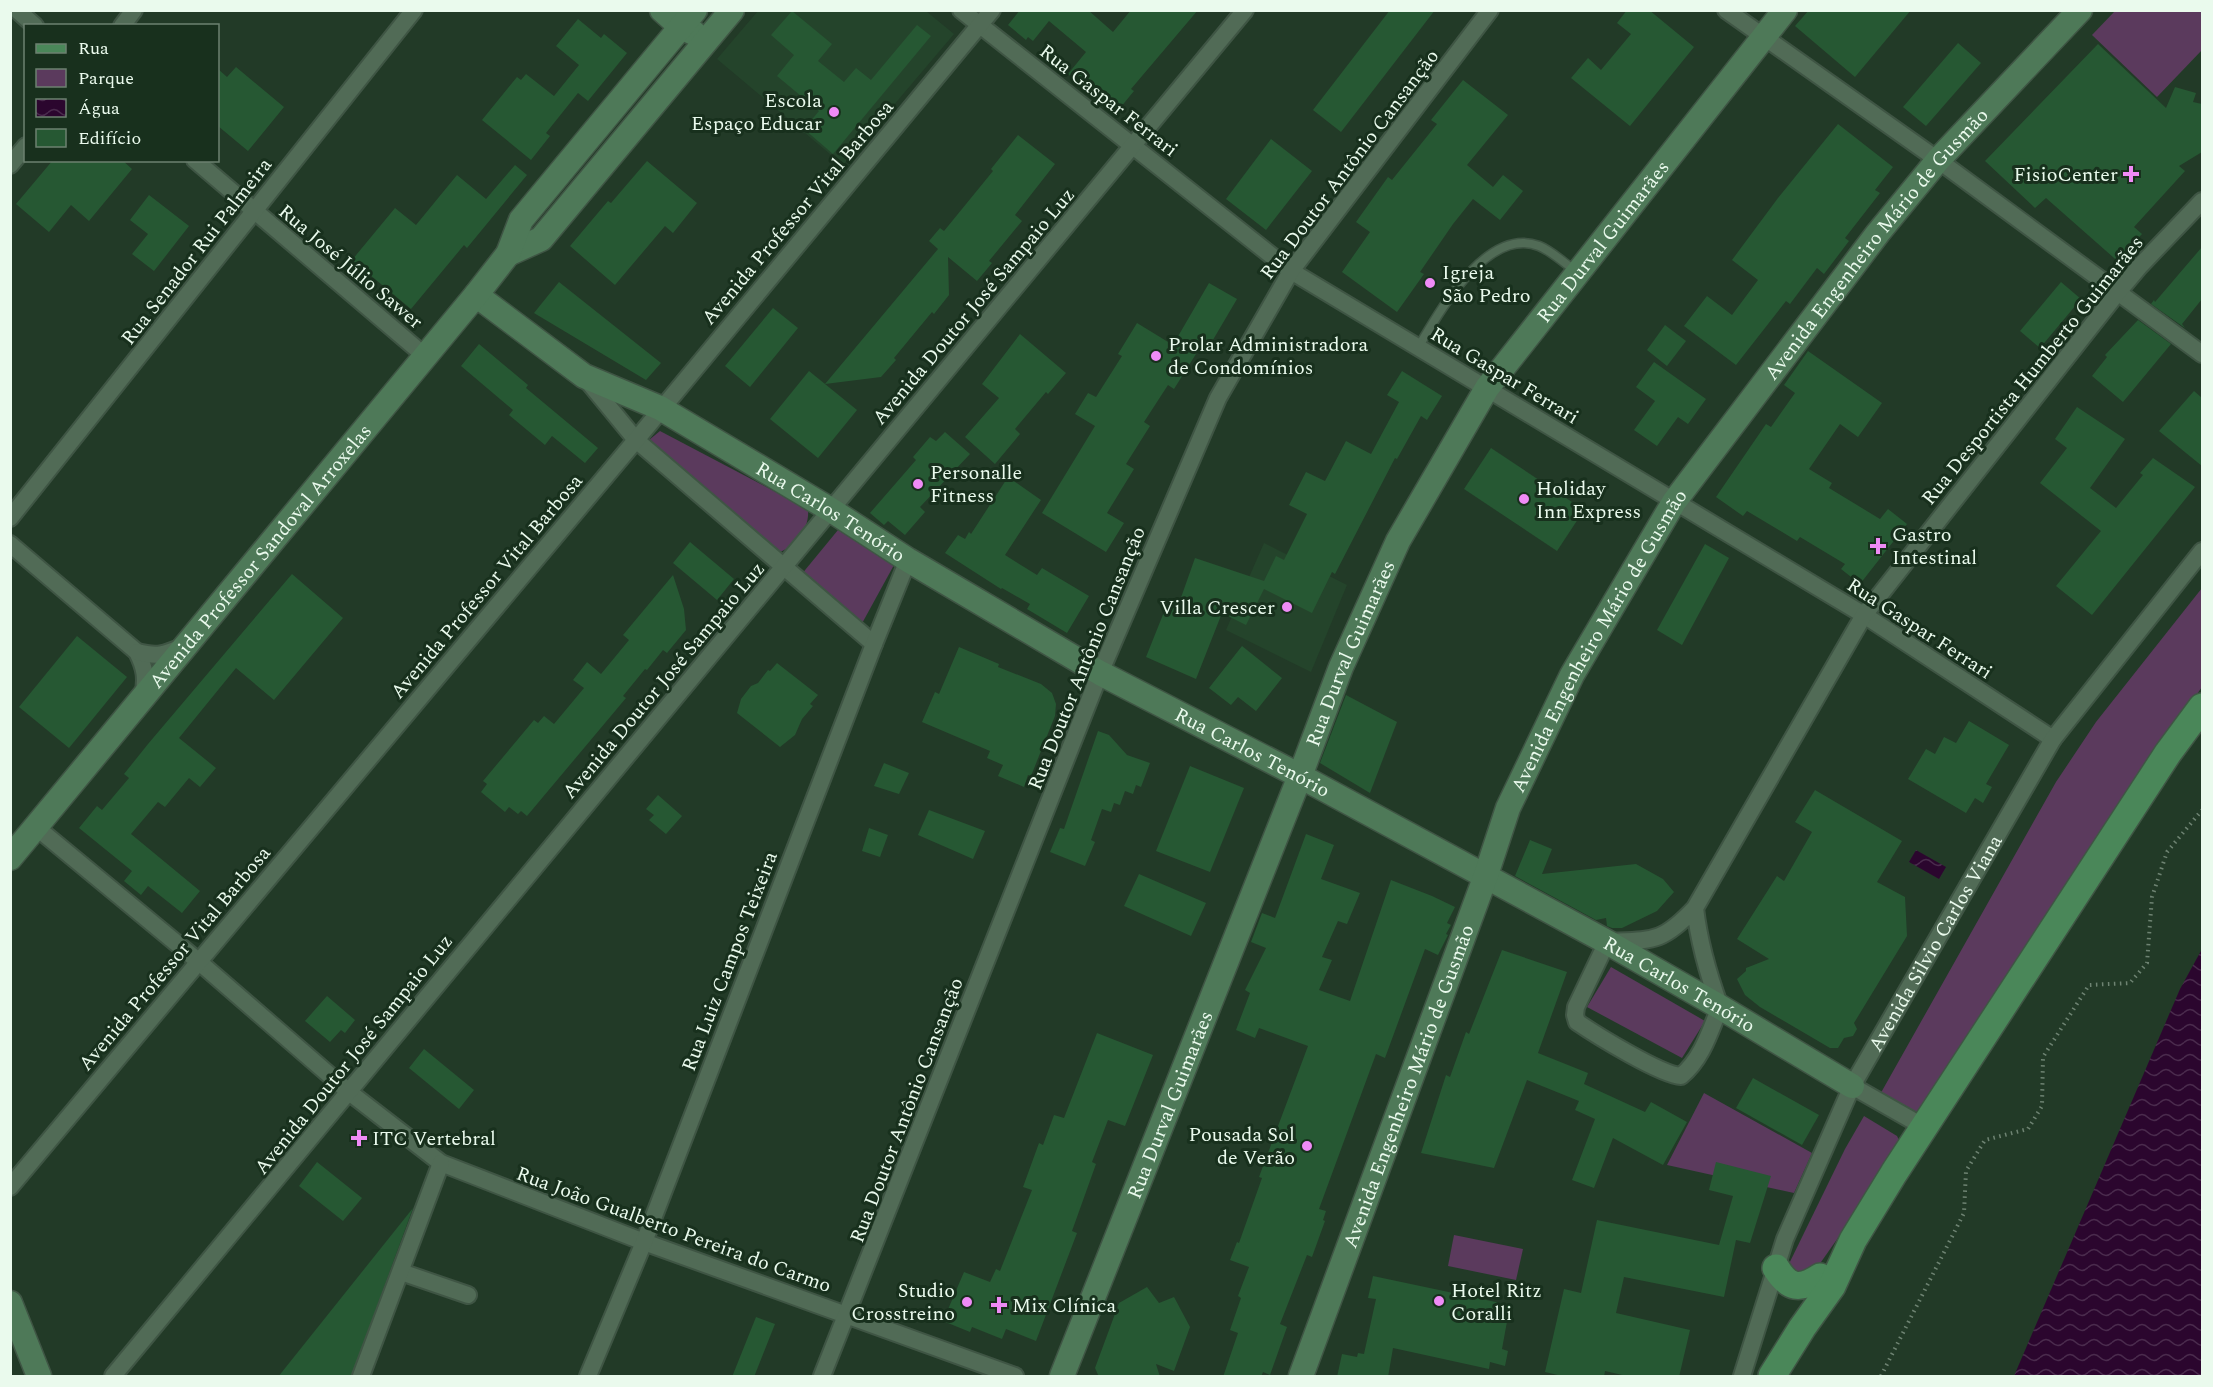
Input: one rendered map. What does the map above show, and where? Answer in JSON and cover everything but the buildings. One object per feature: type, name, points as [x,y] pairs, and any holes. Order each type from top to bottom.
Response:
[{"type":"main road","points":[[1752,1377],[1788,1320],[1820,1277],[1852,1240],[2168,753],[2202,707]]},
{"type":"main road","points":[[1772,1377],[1802,1328],[1832,1286],[1852,1240]]},
{"type":"main road","points":[[1776,1268],[1783,1279],[1800,1287],[1809,1285],[1820,1277]]},
{"type":"street","points":[[17,10],[33,24]]},
{"type":"street","points":[[124,24],[134,10]]},
{"type":"street","name":"Rua Senador Rui Palmeira","points":[[10,518],[414,10]]},
{"type":"street","points":[[662,10],[688,19],[696,33],[711,36]]},
{"type":"street","name":"Avenida Professor Sandoval Arroxelas","points":[[508,254],[541,238],[732,10]]},
{"type":"street","name":"Rua Gaspar Ferrari","points":[[961,10],[1291,271],[1864,615],[2053,739]]},
{"type":"street","name":"Avenida Professor Vital Barbosa","points":[[10,1187],[636,440],[660,408],[992,10]]},
{"type":"street","name":"Avenida Doutor José Sampaio Luz","points":[[113,1377],[1245,10]]},
{"type":"street","name":"Rua Doutor Antônio Cansanção","points":[[822,1377],[1100,673],[1218,398],[1291,271],[1490,10]]},
{"type":"street","points":[[1726,10],[1938,160],[2202,354]]},
{"type":"street","name":"Rua Durval Guimarães","points":[[1062,1377],[1341,667],[1398,541],[1487,388],[1785,10]]},
{"type":"street","name":"Avenida Engenheiro Mário de Gusmão","points":[[1301,1377],[1485,878],[1508,808],[1572,675],[1674,502],[1878,233],[1938,160],[2079,10]]},
{"type":"street","name":"Avenida Professor Sandoval Arroxelas","points":[[10,858],[476,295],[508,254],[521,220],[688,19]]},
{"type":"street","points":[[10,165],[24,148]]},
{"type":"street","name":"Rua José Júlio Sawer","points":[[197,162],[426,356]]},
{"type":"street","name":"Rua Desportista Humberto Guimarães","points":[[1607,942],[1643,940],[1663,936],[1678,927],[1695,908],[1864,615],[2118,292],[2202,201]]},
{"type":"street","name":"Rua Carlos Tenório","points":[[476,295],[584,376],[636,440],[874,644]]},
{"type":"street","name":"Rua Carlos Tenório","points":[[584,376],[660,408],[831,510],[908,560],[1100,673],[1300,776],[1607,942],[1924,1127]]},
{"type":"street","points":[[10,544],[137,652],[145,668],[147,679],[143,697]]},
{"type":"street","name":"Avenida Silvio Carlos Viana","points":[[1742,1377],[1785,1239],[1852,1086],[2053,739],[2202,551]]},
{"type":"street","name":"Rua Luiz Campos Teixeira","points":[[588,1377],[644,1242],[908,560]]},
{"type":"street","points":[[137,652],[164,655],[186,645]]},
{"type":"street","name":"Rua João Gualberto Pereira do Carmo","points":[[36,827],[198,961],[349,1092],[441,1163],[644,1242],[1015,1377]]},
{"type":"street","points":[[1607,942],[1581,994],[1575,1015],[1577,1022],[1666,1073],[1681,1076],[1699,1056],[1720,1007],[1699,940],[1695,908]]},
{"type":"street","points":[[361,1377],[441,1163]]},
{"type":"street","points":[[401,1272],[468,1295]]},
{"type":"street","points":[[10,1303],[39,1377]]},
{"type":"lane","points":[[1419,346],[1458,288],[1490,253],[1515,243],[1540,246],[1578,273]]},
{"type":"path","points":[[1881,1377],[1964,1213],[1966,1171],[1985,1140],[2028,1129],[2042,1106],[2043,1057],[2089,985],[2130,983],[2147,963],[2152,897],[2167,852],[2202,810]]},
{"type":"shaded area","name":"Escola Espaço Educar","points":[[758,11],[926,11],[954,34],[843,165],[717,59]]},
{"type":"shaded area","name":"Villa Crescer","points":[[1264,543],[1347,585],[1311,672],[1226,630]]},
{"type":"green space","points":[[2115,11],[2202,11],[2202,50],[2157,97],[2092,35]]},
{"type":"green space","points":[[660,431],[808,509],[806,524],[800,537],[789,547],[775,554],[650,447],[649,440]]},
{"type":"green space","points":[[838,530],[894,565],[860,627],[801,575]]},
{"type":"green space","points":[[2202,588],[2202,687],[2148,763],[1922,1115],[1910,1118],[1878,1098],[2056,782],[2096,722]]},
{"type":"green space","points":[[1611,967],[1705,1021],[1682,1058],[1587,1007]]},
{"type":"green space","points":[[1704,1093],[1812,1153],[1794,1193],[1667,1165]]},
{"type":"green space","points":[[1864,1116],[1897,1136],[1899,1151],[1807,1282],[1785,1272],[1845,1149]]},
{"type":"green space","points":[[1454,1235],[1523,1249],[1516,1280],[1448,1266]]},
{"type":"water","points":[[1916,850],[1946,867],[1939,879],[1909,862]]},
{"type":"water","points":[[2202,949],[2202,1376],[2014,1376],[2180,989]]},
{"type":"place","name":"Escola Espaço Educar","points":[[834,112]]},
{"type":"place","name":"FisioCenter","points":[[2131,174]]},
{"type":"place","name":"Igreja São Pedro","points":[[1430,283]]},
{"type":"place","name":"Prolar Administradora de Condomínios","points":[[1156,356]]},
{"type":"place","name":"Personalle Fitness","points":[[918,484]]},
{"type":"place","name":"Holiday Inn Express","points":[[1524,499]]},
{"type":"place","name":"Gastro Intestinal","points":[[1878,546]]},
{"type":"place","name":"Villa Crescer","points":[[1287,607]]},
{"type":"place","name":"ITC Vertebral","points":[[359,1138]]},
{"type":"place","name":"Pousada Sol de Verão","points":[[1307,1146]]},
{"type":"place","name":"Hotel Ritz Coralli","points":[[1439,1301]]},
{"type":"place","name":"Studio Crosstreino","points":[[967,1302]]},
{"type":"place","name":"Mix Clínica","points":[[999,1305]]}]
